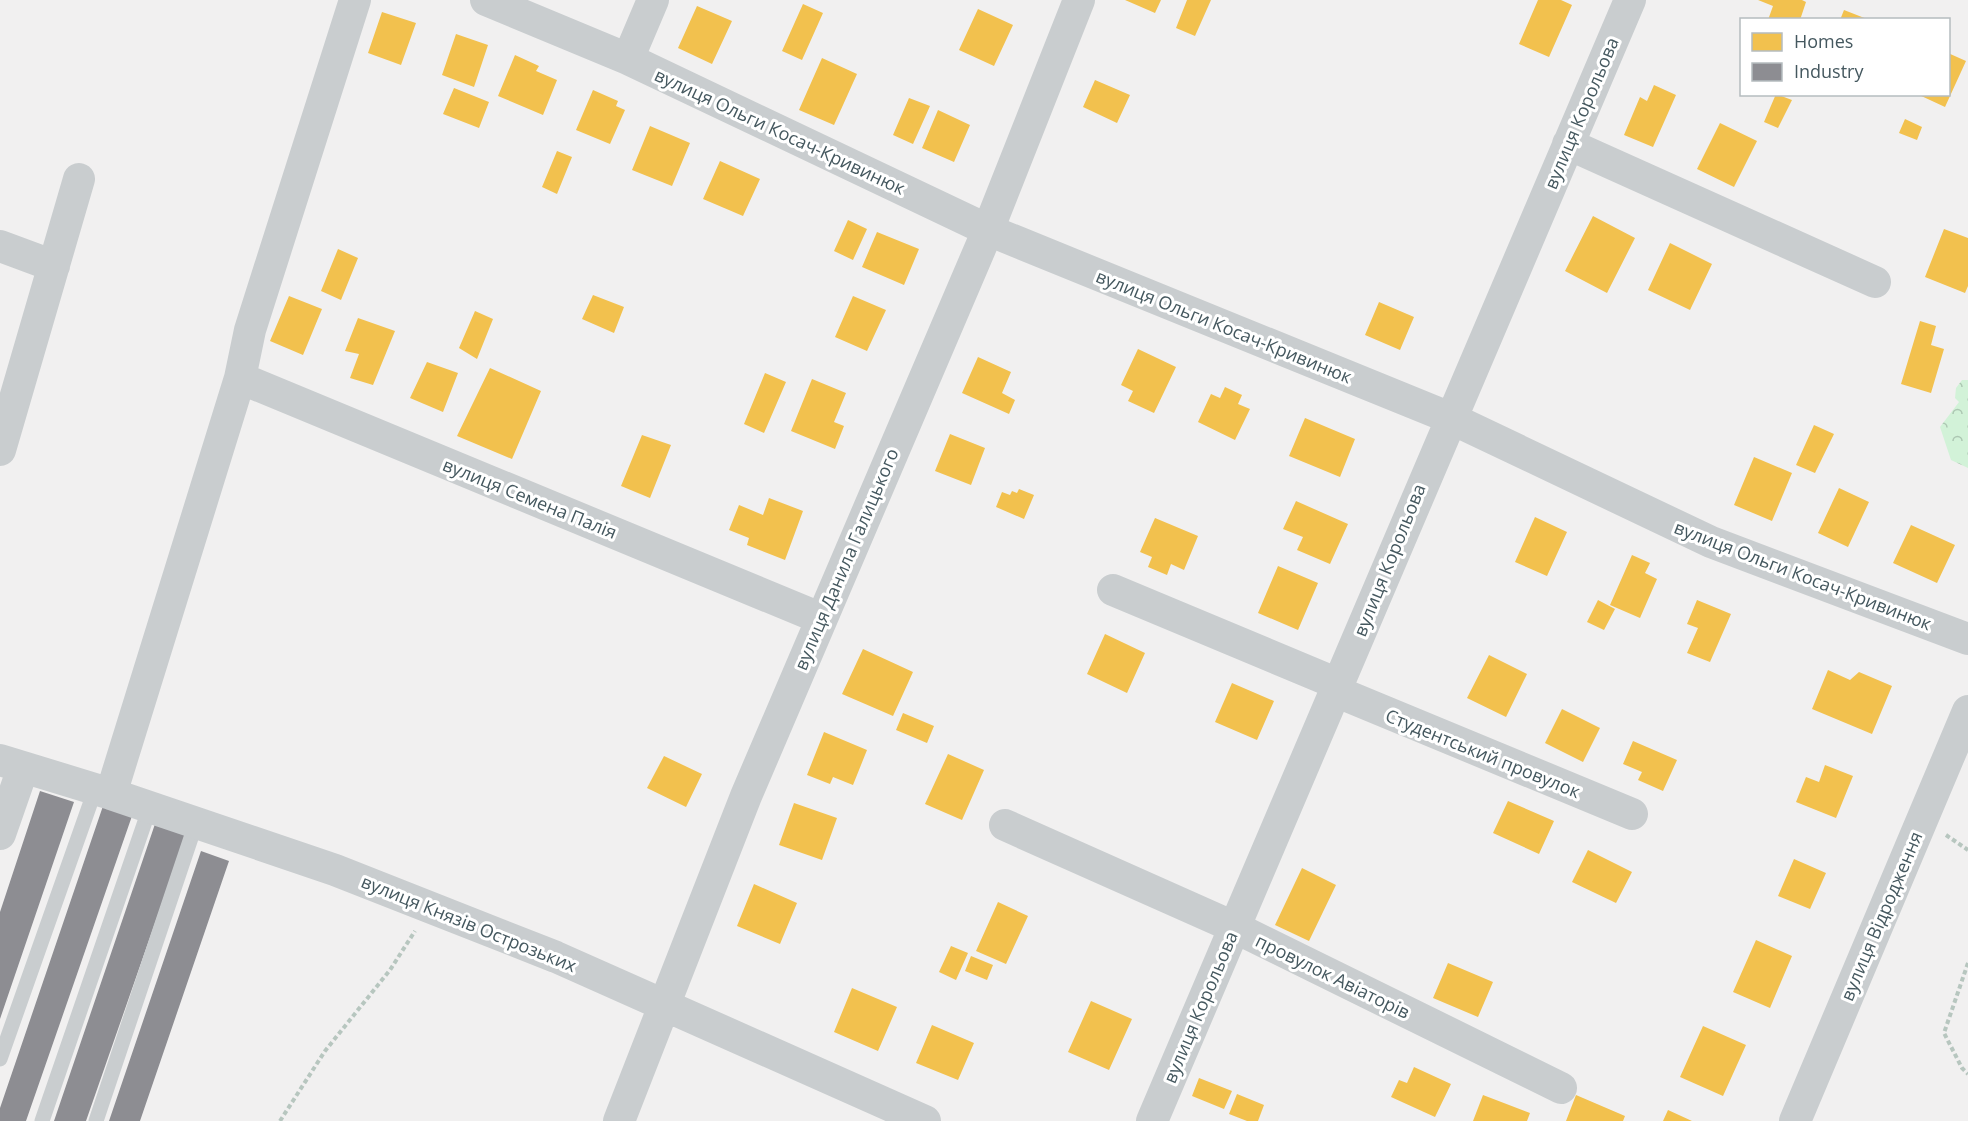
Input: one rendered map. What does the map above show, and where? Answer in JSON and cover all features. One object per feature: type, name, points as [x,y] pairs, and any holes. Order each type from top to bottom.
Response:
[{"type":"street","points":[[103,792],[240,378],[250,330],[355,0]]},
{"type":"street","name":"вулиця Ольги Косач-Кривинюк","points":[[486,0],[628,59],[988,230],[1448,417],[1711,542],[1968,639]]},
{"type":"street","points":[[628,59],[653,0]]},
{"type":"street","name":"вулиця Данила Галицького","points":[[619,1121],[746,796],[820,618],[988,230],[1078,0]]},
{"type":"street","name":"вулиця Корольова","points":[[1152,1121],[1448,417],[1503,296],[1630,0]]},
{"type":"street","points":[[1568,144],[1875,282]]},
{"type":"street","points":[[0,450],[79,179]]},
{"type":"street","points":[[0,246],[54,266]]},
{"type":"street","name":"вулиця Семена Палія","points":[[240,378],[820,618]]},
{"type":"street","name":"Студентський провулок","points":[[1113,590],[1632,814]]},
{"type":"street","name":"вулиця Відродження","points":[[1795,1121],[1965,725]]},
{"type":"street","points":[[0,834],[12,764]]},
{"type":"street","name":"вулиця Князів Острозьких","points":[[12,764],[150,807],[335,870],[556,957],[925,1121]]},
{"type":"street","name":"провулок Авіаторів","points":[[1005,825],[1234,927],[1561,1088]]},
{"type":"lane","points":[[0,1059],[103,792]]},
{"type":"lane","points":[[42,1121],[150,807]]},
{"type":"lane","points":[[96,1121],[196,823]]},
{"type":"path","points":[[280,1121],[282,1114],[325,1051],[390,970],[430,908]]},
{"type":"path","points":[[1968,963],[1944,1033],[1962,1068],[1968,1074]]},
{"type":"green space","points":[[1962,380],[1968,380],[1968,468],[1951,460],[1940,427],[1959,402],[1955,398],[1956,388]]},
{"type":"building: Homes","points":[[1125,0],[1161,0],[1155,13]]},
{"type":"building: Homes","points":[[1187,0],[1211,0],[1195,36],[1176,28]]},
{"type":"building: Homes","points":[[1538,0],[1561,0],[1572,5],[1549,57],[1519,44]]},
{"type":"building: Homes","points":[[1758,0],[1802,0],[1806,2],[1801,18],[1769,18],[1773,6]]},
{"type":"building: Homes","points":[[803,4],[823,13],[802,60],[782,51]]},
{"type":"building: Homes","points":[[697,6],[732,21],[712,64],[678,48]]},
{"type":"building: Homes","points":[[978,9],[1013,25],[994,66],[959,50]]},
{"type":"building: Homes","points":[[1844,10],[1864,18],[1841,18]]},
{"type":"building: Homes","points":[[382,12],[416,23],[401,65],[368,53]]},
{"type":"building: Homes","points":[[456,34],[488,45],[474,87],[442,75]]},
{"type":"building: Homes","points":[[1950,54],[1966,61],[1945,107],[1921,96],[1950,96]]},
{"type":"building: Homes","points":[[515,55],[539,66],[536,71],[557,80],[543,115],[498,96]]},
{"type":"building: Homes","points":[[822,58],[857,74],[834,125],[799,110]]},
{"type":"building: Homes","points":[[1095,80],[1130,95],[1117,123],[1083,107]]},
{"type":"building: Homes","points":[[1654,85],[1676,95],[1653,147],[1624,135],[1640,97],[1647,101]]},
{"type":"building: Homes","points":[[454,88],[489,102],[479,128],[443,114]]},
{"type":"building: Homes","points":[[593,90],[618,101],[616,106],[625,110],[610,144],[576,130]]},
{"type":"building: Homes","points":[[1775,96],[1792,100],[1778,128],[1764,122]]},
{"type":"building: Homes","points":[[909,98],[930,106],[913,144],[893,135]]},
{"type":"building: Homes","points":[[938,110],[970,125],[954,162],[922,148]]},
{"type":"building: Homes","points":[[1905,119],[1922,127],[1917,140],[1899,133]]},
{"type":"building: Homes","points":[[1720,123],[1757,141],[1734,187],[1697,169]]},
{"type":"building: Homes","points":[[650,126],[690,143],[672,186],[632,170]]},
{"type":"building: Homes","points":[[557,151],[572,157],[557,194],[542,187]]},
{"type":"building: Homes","points":[[720,161],[760,179],[743,216],[703,199]]},
{"type":"building: Homes","points":[[1593,216],[1635,238],[1607,293],[1565,271]]},
{"type":"building: Homes","points":[[848,220],[867,229],[853,260],[834,251]]},
{"type":"building: Homes","points":[[1944,229],[1968,238],[1968,286],[1965,293],[1925,277]]},
{"type":"building: Homes","points":[[877,232],[919,249],[904,285],[862,267]]},
{"type":"building: Homes","points":[[1670,243],[1712,264],[1690,310],[1648,290]]},
{"type":"building: Homes","points":[[338,249],[358,258],[341,300],[321,291]]},
{"type":"building: Homes","points":[[593,295],[624,307],[614,333],[582,319]]},
{"type":"building: Homes","points":[[289,296],[322,309],[303,355],[270,341]]},
{"type":"building: Homes","points":[[853,296],[886,310],[867,351],[835,337]]},
{"type":"building: Homes","points":[[1379,302],[1414,317],[1400,350],[1365,335]]},
{"type":"building: Homes","points":[[475,311],[493,319],[477,359],[459,348]]},
{"type":"building: Homes","points":[[358,318],[395,331],[373,385],[350,378],[359,354],[345,351]]},
{"type":"building: Homes","points":[[1920,321],[1936,326],[1931,345],[1944,349],[1931,393],[1901,384]]},
{"type":"building: Homes","points":[[1138,349],[1176,367],[1154,413],[1128,401],[1133,391],[1121,385]]},
{"type":"building: Homes","points":[[978,357],[1011,372],[1002,393],[1015,400],[1009,414],[962,393]]},
{"type":"building: Homes","points":[[427,362],[458,373],[443,412],[410,398]]},
{"type":"building: Homes","points":[[490,368],[541,391],[512,459],[457,436]]},
{"type":"building: Homes","points":[[765,373],[786,382],[764,433],[744,424]]},
{"type":"building: Homes","points":[[812,379],[846,393],[834,422],[844,426],[835,449],[791,431]]},
{"type":"building: Homes","points":[[1225,387],[1242,395],[1238,404],[1250,409],[1235,440],[1198,422],[1211,394],[1220,398]]},
{"type":"building: Homes","points":[[1305,418],[1355,439],[1340,477],[1289,456]]},
{"type":"building: Homes","points":[[1814,425],[1834,434],[1815,473],[1796,465]]},
{"type":"building: Homes","points":[[950,434],[985,448],[971,485],[935,471]]},
{"type":"building: Homes","points":[[642,435],[671,445],[650,498],[621,486]]},
{"type":"building: Homes","points":[[1754,457],[1792,473],[1772,521],[1734,505]]},
{"type":"building: Homes","points":[[1839,488],[1869,502],[1848,547],[1818,533]]},
{"type":"building: Homes","points":[[1019,489],[1034,495],[1024,519],[996,507],[1002,492],[1010,495],[1012,491],[1017,493]]},
{"type":"building: Homes","points":[[769,498],[803,511],[785,560],[747,545],[749,538],[729,530],[739,505],[763,515]]},
{"type":"building: Homes","points":[[1296,501],[1348,524],[1330,564],[1297,550],[1303,537],[1283,529]]},
{"type":"building: Homes","points":[[1535,517],[1567,532],[1547,576],[1515,562]]},
{"type":"building: Homes","points":[[1155,518],[1198,536],[1184,570],[1171,564],[1167,575],[1148,567],[1152,557],[1140,552]]},
{"type":"building: Homes","points":[[1911,525],[1955,545],[1937,583],[1893,563]]},
{"type":"building: Homes","points":[[1632,555],[1650,563],[1645,573],[1657,579],[1640,618],[1610,605]]},
{"type":"building: Homes","points":[[1278,566],[1318,583],[1298,630],[1258,613]]},
{"type":"building: Homes","points":[[1598,600],[1615,609],[1604,630],[1587,622]]},
{"type":"building: Homes","points":[[1697,600],[1731,614],[1710,662],[1687,653],[1698,628],[1687,624]]},
{"type":"building: Homes","points":[[1105,634],[1145,653],[1127,693],[1087,674]]},
{"type":"building: Homes","points":[[863,649],[913,672],[893,716],[842,694]]},
{"type":"building: Homes","points":[[1489,655],[1527,674],[1506,717],[1467,698]]},
{"type":"building: Homes","points":[[1828,670],[1850,680],[1859,672],[1892,686],[1872,734],[1812,709]]},
{"type":"building: Homes","points":[[1232,683],[1274,701],[1257,740],[1215,722]]},
{"type":"building: Homes","points":[[1562,709],[1600,728],[1583,762],[1545,743]]},
{"type":"building: Homes","points":[[903,713],[934,726],[927,743],[896,730]]},
{"type":"building: Homes","points":[[824,732],[867,750],[853,785],[833,777],[830,784],[807,775]]},
{"type":"building: Homes","points":[[1633,741],[1677,760],[1663,791],[1638,780],[1642,772],[1623,764]]},
{"type":"building: Homes","points":[[948,754],[984,770],[962,820],[925,804]]},
{"type":"building: Homes","points":[[664,756],[702,774],[686,807],[647,788]]},
{"type":"building: Homes","points":[[1825,765],[1853,776],[1836,818],[1796,802],[1806,777],[1819,782]]},
{"type":"building: Homes","points":[[1508,801],[1554,821],[1539,854],[1493,833]]},
{"type":"building: Homes","points":[[794,803],[837,818],[822,860],[779,845]]},
{"type":"building: Homes","points":[[1588,850],[1632,872],[1616,903],[1572,882]]},
{"type":"building: Homes","points":[[1794,859],[1826,873],[1810,909],[1778,896]]},
{"type":"building: Homes","points":[[1302,868],[1336,885],[1309,941],[1275,925]]},
{"type":"building: Homes","points":[[754,884],[797,903],[780,944],[737,926]]},
{"type":"building: Homes","points":[[998,902],[1028,916],[1006,964],[976,951]]},
{"type":"building: Homes","points":[[1756,940],[1792,956],[1770,1008],[1733,992]]},
{"type":"building: Homes","points":[[951,946],[968,953],[956,980],[939,972]]},
{"type":"building: Homes","points":[[971,956],[993,965],[987,980],[965,971]]},
{"type":"building: Homes","points":[[1448,963],[1493,982],[1478,1017],[1433,998]]},
{"type":"building: Homes","points":[[852,988],[897,1007],[878,1051],[834,1032]]},
{"type":"building: Homes","points":[[1091,1001],[1132,1019],[1109,1070],[1068,1052]]},
{"type":"building: Homes","points":[[932,1025],[974,1043],[958,1080],[916,1063]]},
{"type":"building: Homes","points":[[1703,1026],[1746,1045],[1723,1096],[1680,1077]]},
{"type":"building: Homes","points":[[1414,1067],[1451,1084],[1435,1117],[1391,1097],[1399,1080],[1407,1083]]},
{"type":"building: Homes","points":[[1199,1078],[1232,1091],[1224,1109],[1192,1096]]},
{"type":"building: Homes","points":[[1237,1094],[1264,1105],[1258,1121],[1247,1121],[1229,1114]]},
{"type":"building: Homes","points":[[1483,1095],[1530,1113],[1527,1121],[1473,1121]]},
{"type":"building: Homes","points":[[1576,1095],[1625,1116],[1623,1121],[1566,1121]]},
{"type":"building: Homes","points":[[1668,1110],[1692,1121],[1663,1121]]},
{"type":"building: Industry","points":[[40,791],[74,802],[0,1019],[0,912]]},
{"type":"building: Industry","points":[[103,806],[132,816],[26,1121],[0,1121],[0,1108]]},
{"type":"building: Industry","points":[[155,824],[186,834],[86,1121],[54,1121]]},
{"type":"building: Industry","points":[[201,851],[229,861],[140,1121],[109,1121]]}]
